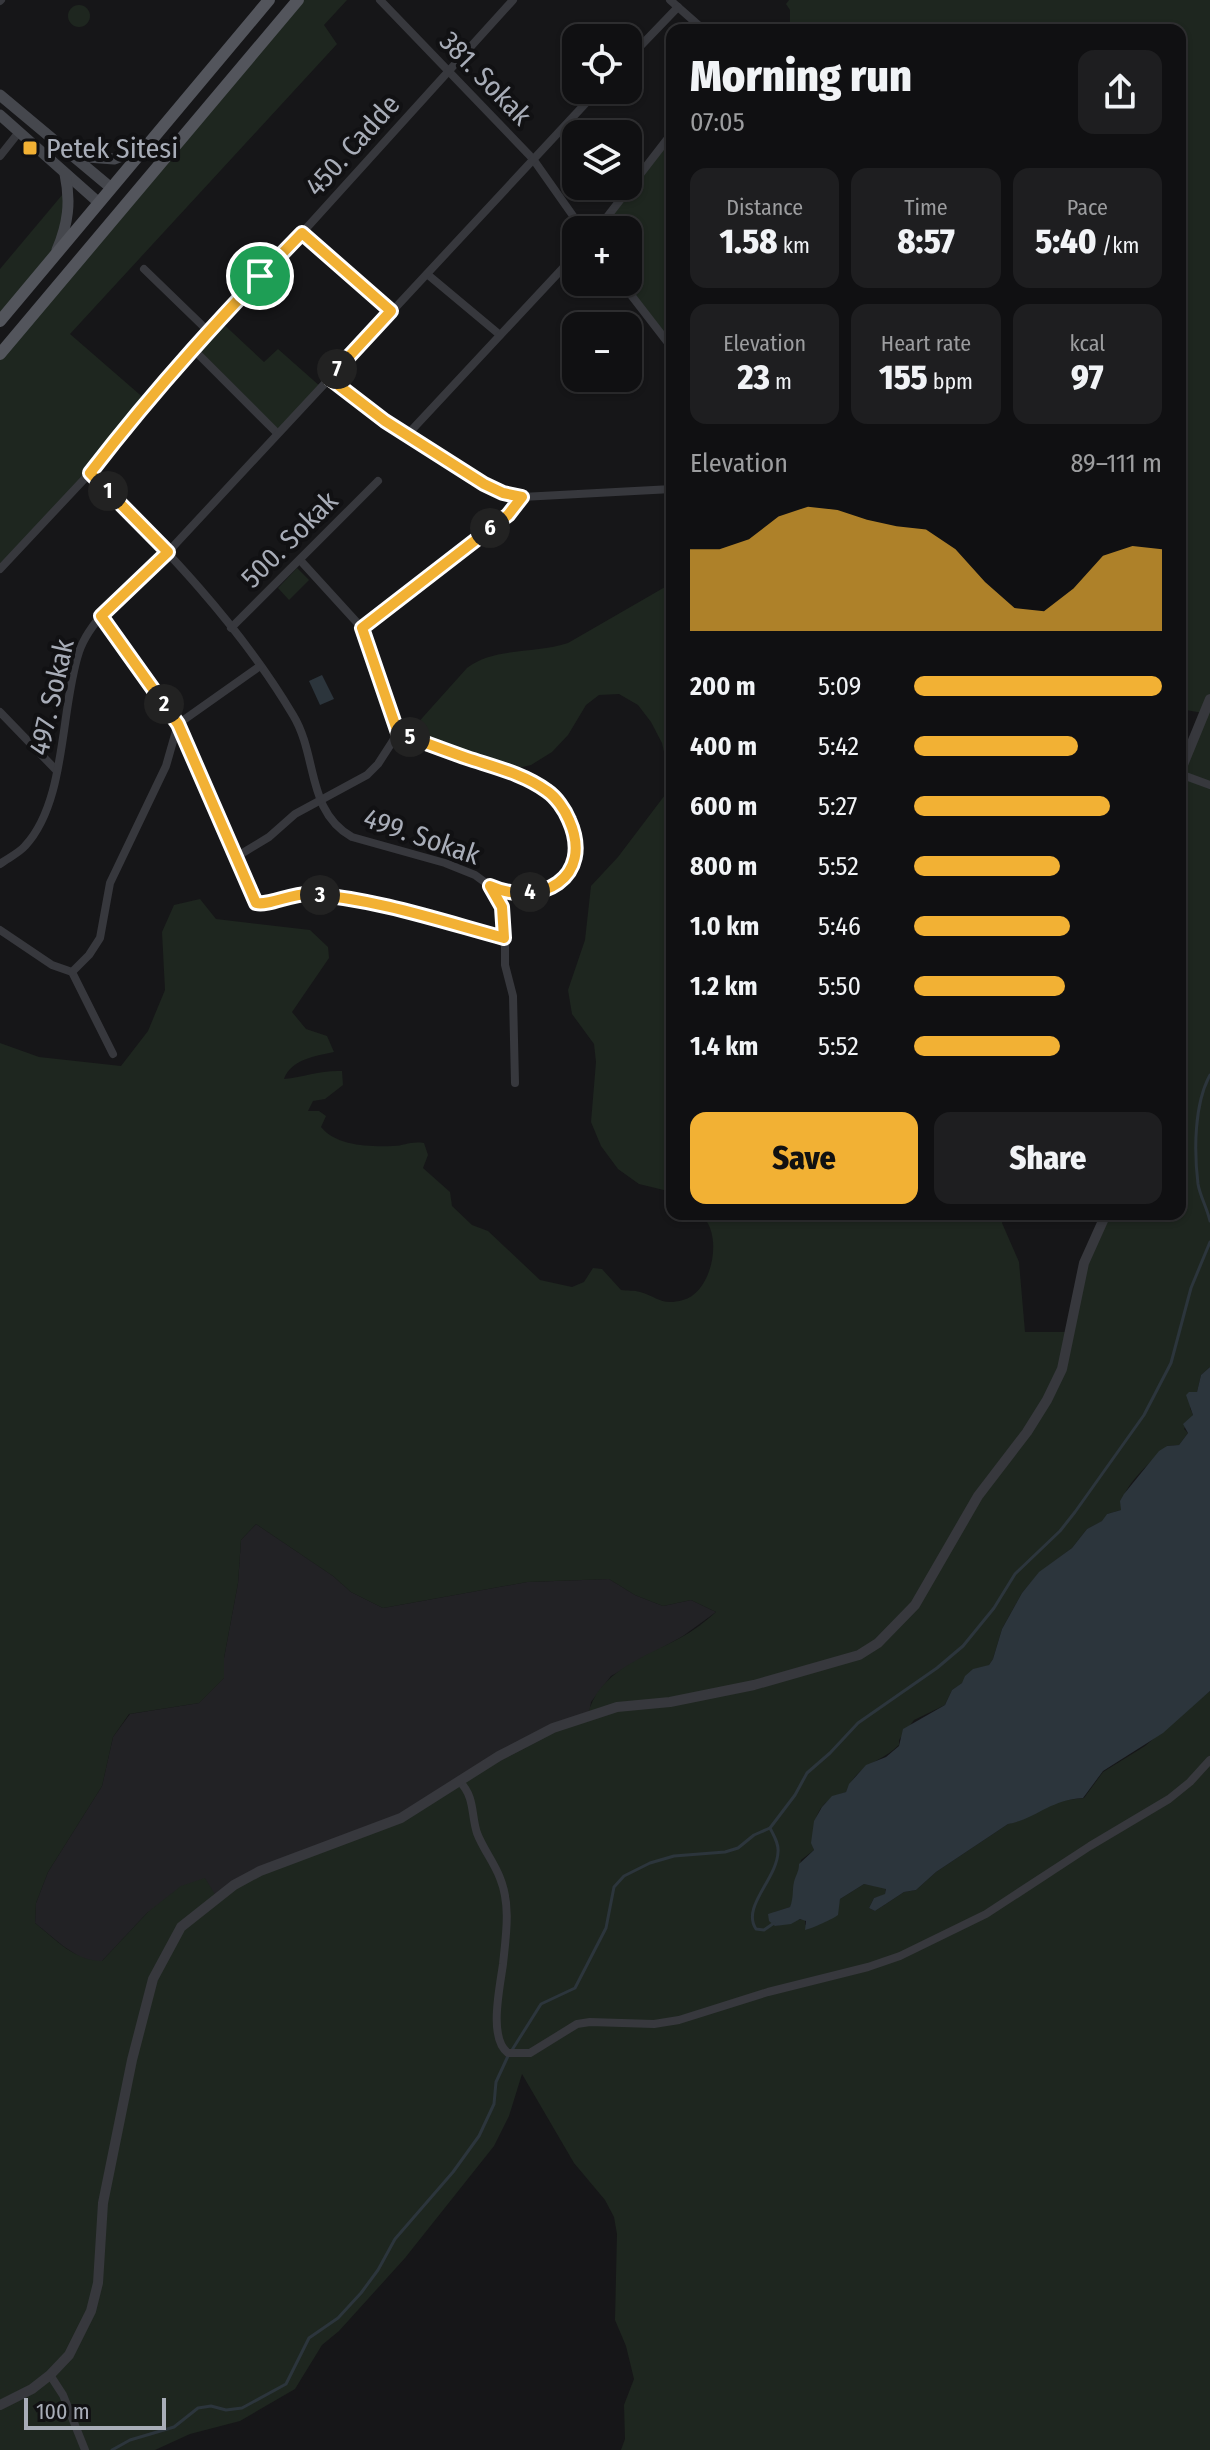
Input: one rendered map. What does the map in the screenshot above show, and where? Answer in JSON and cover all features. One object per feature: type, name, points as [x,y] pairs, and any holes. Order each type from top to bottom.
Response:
[{"type":"main road","points":[[0,321],[269,0]]},
{"type":"main road","points":[[0,354],[298,0]]},
{"type":"main road","points":[[0,95],[127,200]]},
{"type":"main road","points":[[0,115],[115,215]]},
{"type":"main road","points":[[72,155],[114,159],[143,148]]},
{"type":"main road","points":[[54,257],[68,219],[69,197],[65,173]]},
{"type":"street","name":"381. Sokak","points":[[380,0],[533,159],[573,216]]},
{"type":"street","name":"450. Cadde","points":[[0,569],[90,473],[146,400],[207,330],[302,233],[513,0]]},
{"type":"street","points":[[670,0],[697,24]]},
{"type":"street","points":[[642,44],[678,7]]},
{"type":"street","name":"497. Sokak","points":[[0,864],[25,847],[45,814],[57,771],[79,652],[87,633],[168,552],[585,104]]},
{"type":"street","points":[[0,156],[19,132]]},
{"type":"street","points":[[608,216],[666,141]]},
{"type":"street","points":[[302,233],[391,311]]},
{"type":"street","points":[[144,269],[207,330]]},
{"type":"street","points":[[408,434],[562,269]]},
{"type":"street","points":[[427,274],[500,335]]},
{"type":"street","points":[[632,296],[666,340]]},
{"type":"street","points":[[192,348],[277,433]]},
{"type":"street","points":[[329,378],[385,421],[503,493],[522,497],[666,489]]},
{"type":"street","name":"499. Sokak","points":[[90,473],[168,552],[260,666],[295,718],[309,755],[319,800],[339,829],[352,837],[445,863],[475,875],[490,886],[502,907],[505,965],[513,996],[515,1083]]},
{"type":"street","name":"500. Sokak","points":[[231,628],[378,481]]},
{"type":"street","points":[[362,628],[508,515],[522,497]]},
{"type":"street","points":[[300,560],[362,628],[398,733]]},
{"type":"street","points":[[101,616],[178,724],[256,903],[298,894],[369,902],[504,938]]},
{"type":"street","points":[[72,972],[100,938],[110,883],[166,766],[178,724],[260,666]]},
{"type":"street","points":[[1186,758],[1210,699]]},
{"type":"street","points":[[0,712],[57,771]]},
{"type":"street","points":[[236,857],[269,837],[295,814],[367,775],[398,733]]},
{"type":"street","points":[[398,733],[528,780],[549,792],[565,811],[574,834],[576,850],[568,875],[558,885],[544,891],[505,893],[490,886]]},
{"type":"street","points":[[1186,775],[1210,785]]},
{"type":"street","points":[[0,930],[52,965],[72,972],[113,1054]]},
{"type":"street","points":[[0,2405],[32,2389],[50,2375],[69,2355],[91,2311],[98,2283],[103,2203],[132,2060],[153,1979],[181,1927],[234,1885],[260,1871],[401,1818],[523,1742],[589,1715],[617,1707],[670,1702],[754,1685],[859,1655],[878,1643],[915,1605],[978,1496],[1027,1432],[1047,1400],[1062,1369],[1084,1263],[1103,1220]]},
{"type":"street","points":[[460,1782],[468,1791],[476,1829],[501,1880],[506,1898],[506,1934],[497,2017],[499,2042],[508,2053],[530,2053],[577,2024],[654,2024],[679,2020],[900,1956],[986,1914],[1169,1799],[1210,1760]]},
{"type":"street","points":[[50,2375],[63,2395],[85,2450]]},
{"type":"shaded area","points":[[298,0],[347,0],[324,25],[337,44],[70,334],[146,400],[90,473],[0,569],[0,354]]},
{"type":"shaded area","points":[[789,0],[1210,0],[1210,1367],[1201,1375],[1197,1392],[1191,1394],[1193,1415],[1184,1429],[1188,1433],[1179,1445],[1167,1446],[1131,1483],[1121,1510],[1107,1514],[1103,1521],[1087,1529],[1072,1548],[1039,1573],[1022,1593],[1002,1629],[989,1665],[952,1690],[945,1705],[914,1720],[899,1740],[899,1745],[863,1769],[846,1792],[823,1806],[815,1824],[814,1850],[801,1860],[794,1898],[790,1907],[775,1912],[775,1926],[805,1919],[805,1925],[822,1919],[835,1910],[840,1899],[864,1884],[886,1888],[885,1895],[874,1898],[869,1908],[875,1911],[904,1892],[916,1890],[936,1872],[1008,1824],[1059,1801],[1084,1798],[1103,1772],[1145,1746],[1210,1691],[1210,2450],[621,2450],[625,2439],[624,2405],[634,2379],[626,2346],[615,2320],[617,2234],[614,2217],[605,2200],[574,2163],[522,2074],[509,2116],[494,2146],[405,2258],[339,2331],[322,2345],[295,2389],[240,2421],[190,2434],[155,2450],[0,2450],[0,1043],[39,1057],[121,1066],[148,1031],[165,990],[162,932],[174,905],[200,899],[216,919],[310,930],[328,947],[329,958],[292,1012],[306,1029],[327,1036],[334,1052],[298,1063],[284,1079],[342,1071],[343,1085],[325,1099],[313,1101],[308,1111],[319,1111],[326,1116],[321,1127],[335,1138],[354,1144],[397,1146],[424,1143],[428,1155],[423,1168],[450,1192],[452,1206],[472,1225],[488,1231],[540,1280],[572,1287],[584,1282],[593,1268],[602,1269],[621,1290],[638,1291],[676,1302],[693,1295],[708,1275],[713,1248],[712,1234],[705,1220],[1003,1220],[1019,1262],[1025,1332],[1071,1332],[1076,1299],[1104,1220],[1186,1220],[1186,757],[1203,713],[1186,710],[1186,24],[790,24],[790,10],[786,4]],"holes":[[[256,1524],[333,1576],[351,1592],[383,1608],[527,1582],[609,1579],[635,1595],[663,1606],[691,1600],[716,1612],[690,1632],[638,1659],[612,1677],[593,1700],[588,1715],[460,1782],[401,1818],[260,1871],[216,1896],[205,1878],[181,1886],[148,1912],[102,1961],[83,1957],[66,1948],[35,1923],[36,1903],[48,1872],[102,1786],[113,1737],[129,1714],[199,1703],[224,1678],[224,1658],[238,1583],[241,1540]]]},
{"type":"shaded area","points":[[79,5],[87,8],[90,16],[87,24],[79,27],[71,24],[68,16],[71,8]]},
{"type":"shaded area","points":[[666,141],[666,340],[632,296],[642,296],[642,216],[608,216],[620,200],[642,200],[642,172]]},
{"type":"shaded area","points":[[68,188],[54,257],[0,321],[0,269]]},
{"type":"shaded area","points":[[218,319],[264,362],[278,349],[321,387],[277,433],[192,348]]},
{"type":"shaded area","points":[[297,568],[309,580],[289,600],[278,588]]},
{"type":"shaded area","points":[[666,586],[666,760],[662,743],[651,722],[638,705],[619,694],[599,695],[586,705],[568,735],[552,752],[531,765],[505,771],[406,736],[467,668],[478,661],[568,643]]},
{"type":"shaded area","points":[[322,675],[334,699],[320,705],[309,681]]},
{"type":"shaded area","points":[[666,794],[666,1191],[639,1184],[618,1169],[601,1146],[591,1122],[596,1062],[594,1044],[572,1014],[568,990],[585,940],[591,886],[618,857]]},
{"type":"shaded area","points":[[1210,1367],[1210,1691],[1163,1733],[1103,1771],[1083,1798],[1061,1802],[1008,1824],[936,1872],[916,1890],[904,1892],[875,1911],[869,1908],[874,1898],[885,1894],[886,1889],[864,1884],[840,1899],[838,1915],[827,1921],[805,1930],[806,1921],[800,1919],[775,1926],[769,1921],[768,1914],[790,1907],[799,1864],[814,1850],[811,1843],[814,1821],[822,1807],[832,1796],[846,1792],[866,1765],[886,1757],[899,1746],[903,1729],[945,1705],[952,1690],[973,1669],[989,1665],[1002,1629],[1022,1593],[1039,1572],[1072,1548],[1087,1529],[1102,1521],[1107,1514],[1121,1510],[1120,1501],[1124,1494],[1159,1451],[1167,1446],[1179,1445],[1188,1433],[1183,1424],[1193,1415],[1186,1395],[1197,1392],[1201,1375]]},
{"type":"shaded area","points":[[256,1524],[333,1576],[351,1592],[383,1608],[527,1582],[609,1579],[635,1595],[663,1606],[691,1600],[716,1612],[683,1636],[611,1676],[591,1702],[589,1715],[401,1818],[216,1896],[148,1912],[102,1961],[86,1961],[35,1923],[36,1903],[48,1872],[102,1786],[113,1737],[130,1714],[199,1703],[224,1678],[224,1658],[238,1583],[241,1540]]},
{"type":"waterway","points":[[1210,1075],[1198,1114],[1196,1143],[1198,1184],[1210,1221]]},
{"type":"waterway","points":[[512,2050],[541,2004],[575,1988],[606,1928],[614,1887],[624,1876],[650,1863],[674,1856],[738,1848],[754,1835],[770,1828],[807,1773],[858,1723],[963,1646],[994,1608],[1015,1574],[1060,1531],[1075,1512],[1144,1415],[1171,1363],[1191,1288],[1210,1242]]},
{"type":"waterway","points":[[770,1828],[778,1852],[772,1872],[756,1902],[753,1920],[756,1929],[764,1930],[774,1923]]},
{"type":"waterway","points":[[112,2450],[130,2440],[174,2427],[198,2408],[242,2408],[286,2384],[309,2338],[338,2318],[361,2293],[395,2239],[453,2172],[479,2136],[494,2104],[496,2082],[508,2056]]},
{"type":"place","name":"Petek Sitesi","points":[[30,148]]},
{"type":"route","points":[[302,233],[391,311],[329,378],[385,421],[484,484],[522,497],[508,515],[362,628],[398,733],[528,780],[549,792],[565,811],[574,834],[576,850],[568,875],[558,885],[544,891],[521,893],[505,893],[490,886],[502,907],[504,938],[369,902],[298,894],[256,903],[178,724],[101,616],[168,552],[90,473],[146,400],[207,330],[260,276],[302,233]]}]
